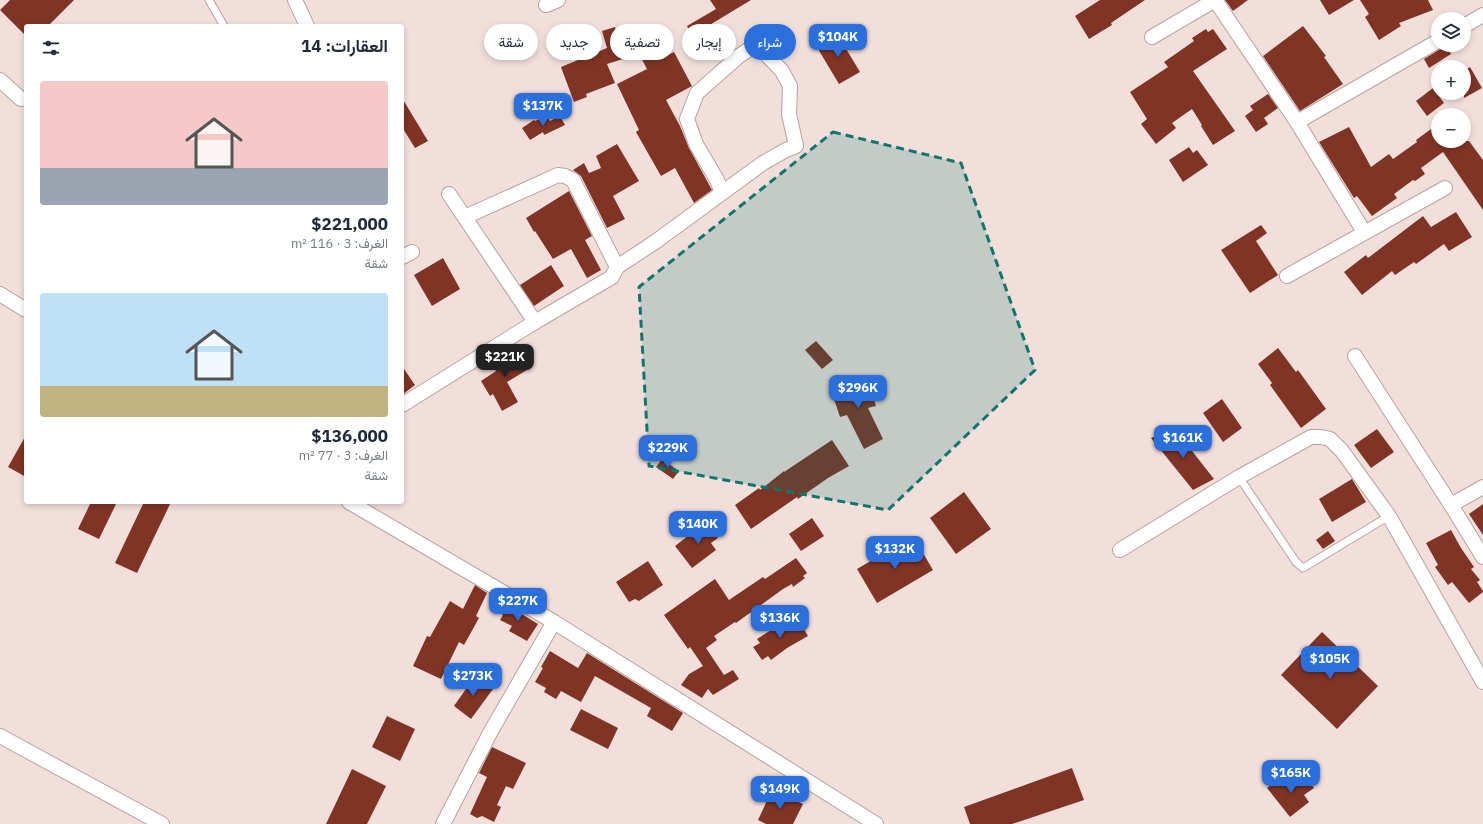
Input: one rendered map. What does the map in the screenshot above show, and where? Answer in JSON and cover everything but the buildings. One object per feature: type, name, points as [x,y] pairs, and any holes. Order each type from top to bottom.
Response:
[{"type":"street","points":[[295,0],[306,24]]},
{"type":"street","points":[[1152,37],[1215,0],[1297,122],[1364,232]]},
{"type":"street","points":[[1471,22],[1483,14]]},
{"type":"street","points":[[1297,122],[1431,45]]},
{"type":"street","points":[[404,404],[535,322],[612,277],[617,267],[655,242],[722,192],[764,163],[796,146],[790,114],[790,86],[782,71],[764,52],[751,48],[739,56],[697,93],[686,119],[696,144],[718,180],[722,192]]},
{"type":"street","points":[[0,80],[21,99]]},
{"type":"street","points":[[465,217],[558,175],[565,176],[573,180],[617,267]]},
{"type":"street","points":[[1287,276],[1445,188]]},
{"type":"street","points":[[449,194],[535,322]]},
{"type":"street","points":[[0,294],[24,309]]},
{"type":"street","points":[[1355,356],[1483,557]]},
{"type":"street","points":[[1120,550],[1239,477],[1311,437],[1321,436],[1330,439],[1342,451],[1389,516],[1483,682]]},
{"type":"street","points":[[1451,505],[1483,487]]},
{"type":"street","points":[[352,504],[554,622],[856,819],[876,824]]},
{"type":"street","points":[[443,824],[491,731],[554,622]]},
{"type":"street","points":[[0,736],[162,824]]},
{"type":"lane","points":[[209,0],[223,24]]},
{"type":"lane","points":[[1239,477],[1296,562],[1303,568],[1389,516]]},
{"type":"highlighted area","points":[[833,132],[961,163],[1035,370],[888,510],[649,466],[639,287]]}]
